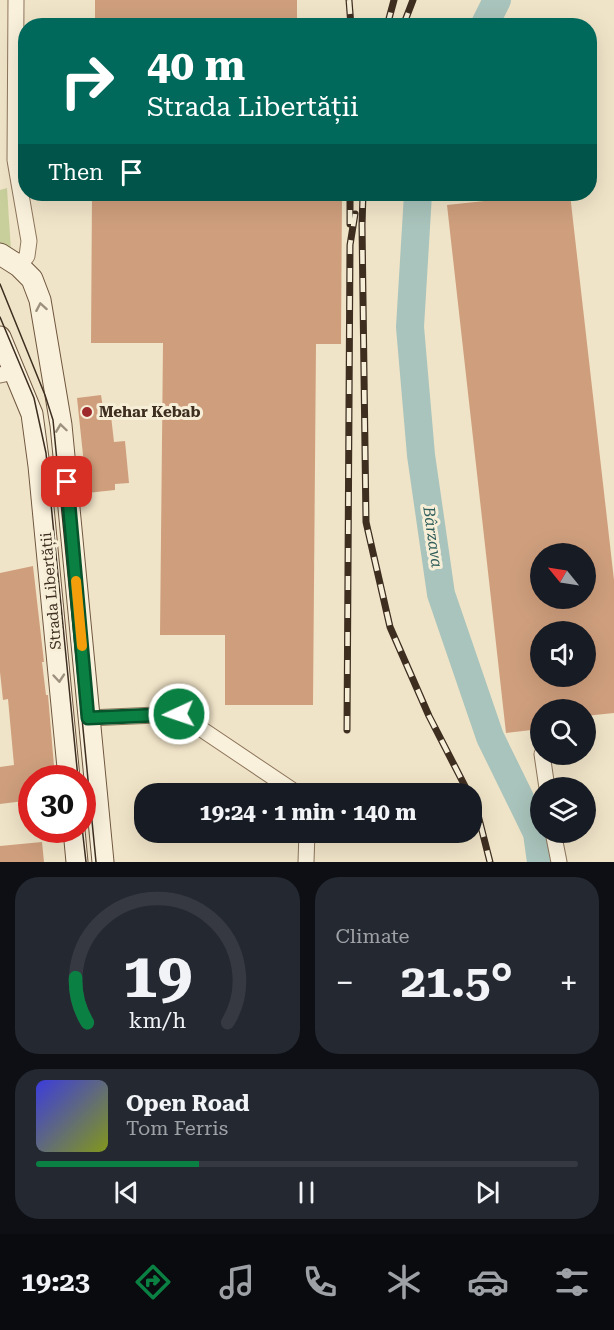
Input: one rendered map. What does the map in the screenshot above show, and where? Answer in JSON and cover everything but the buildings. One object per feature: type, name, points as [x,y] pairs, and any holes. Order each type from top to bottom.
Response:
[{"type":"main road","points":[[0,254],[10,267]]},
{"type":"main road","name":"Strada Libertății","points":[[10,267],[32,279],[40,300],[61,425],[103,862]]},
{"type":"main road","name":"Strada Libertății","points":[[0,337],[8,374],[32,414],[68,765]]},
{"type":"main road","points":[[75,843],[77,862]]},
{"type":"street","points":[[16,0],[15,160],[18,177]]},
{"type":"street","points":[[10,267],[27,256],[29,241],[22,201]]},
{"type":"street","points":[[88,718],[179,714],[282,783]]},
{"type":"street","points":[[306,862],[307,843]]},
{"type":"street","points":[[556,843],[559,862]]},
{"type":"green space","points":[[7,188],[11,251],[0,249],[0,190]]},
{"type":"waterway","name":"Bârzava","points":[[488,18],[497,0]]},
{"type":"waterway","name":"Bârzava","points":[[418,201],[410,327],[421,455],[441,594],[490,737],[537,833],[541,862]]},
{"type":"tram line","points":[[0,284],[53,420],[96,862]]},
{"type":"tram line","points":[[0,317],[34,398],[46,453],[77,765]]},
{"type":"tram line","points":[[84,843],[86,862]]},
{"type":"railway","points":[[349,0],[350,18]]},
{"type":"railway","points":[[389,18],[394,0]]},
{"type":"railway","points":[[406,18],[413,0]]},
{"type":"railway","points":[[350,201],[350,224]]},
{"type":"railway","points":[[363,201],[366,522],[390,627],[429,716],[463,783]]},
{"type":"railway","points":[[347,730],[350,245],[355,214]]},
{"type":"railway","points":[[482,831],[490,862]]},
{"type":"slow traffic","points":[[76,581],[82,646]]},
{"type":"place","name":"Mehar Kebab","points":[[87,412]]},
{"type":"route","points":[[67,482],[88,718],[179,714]]}]
